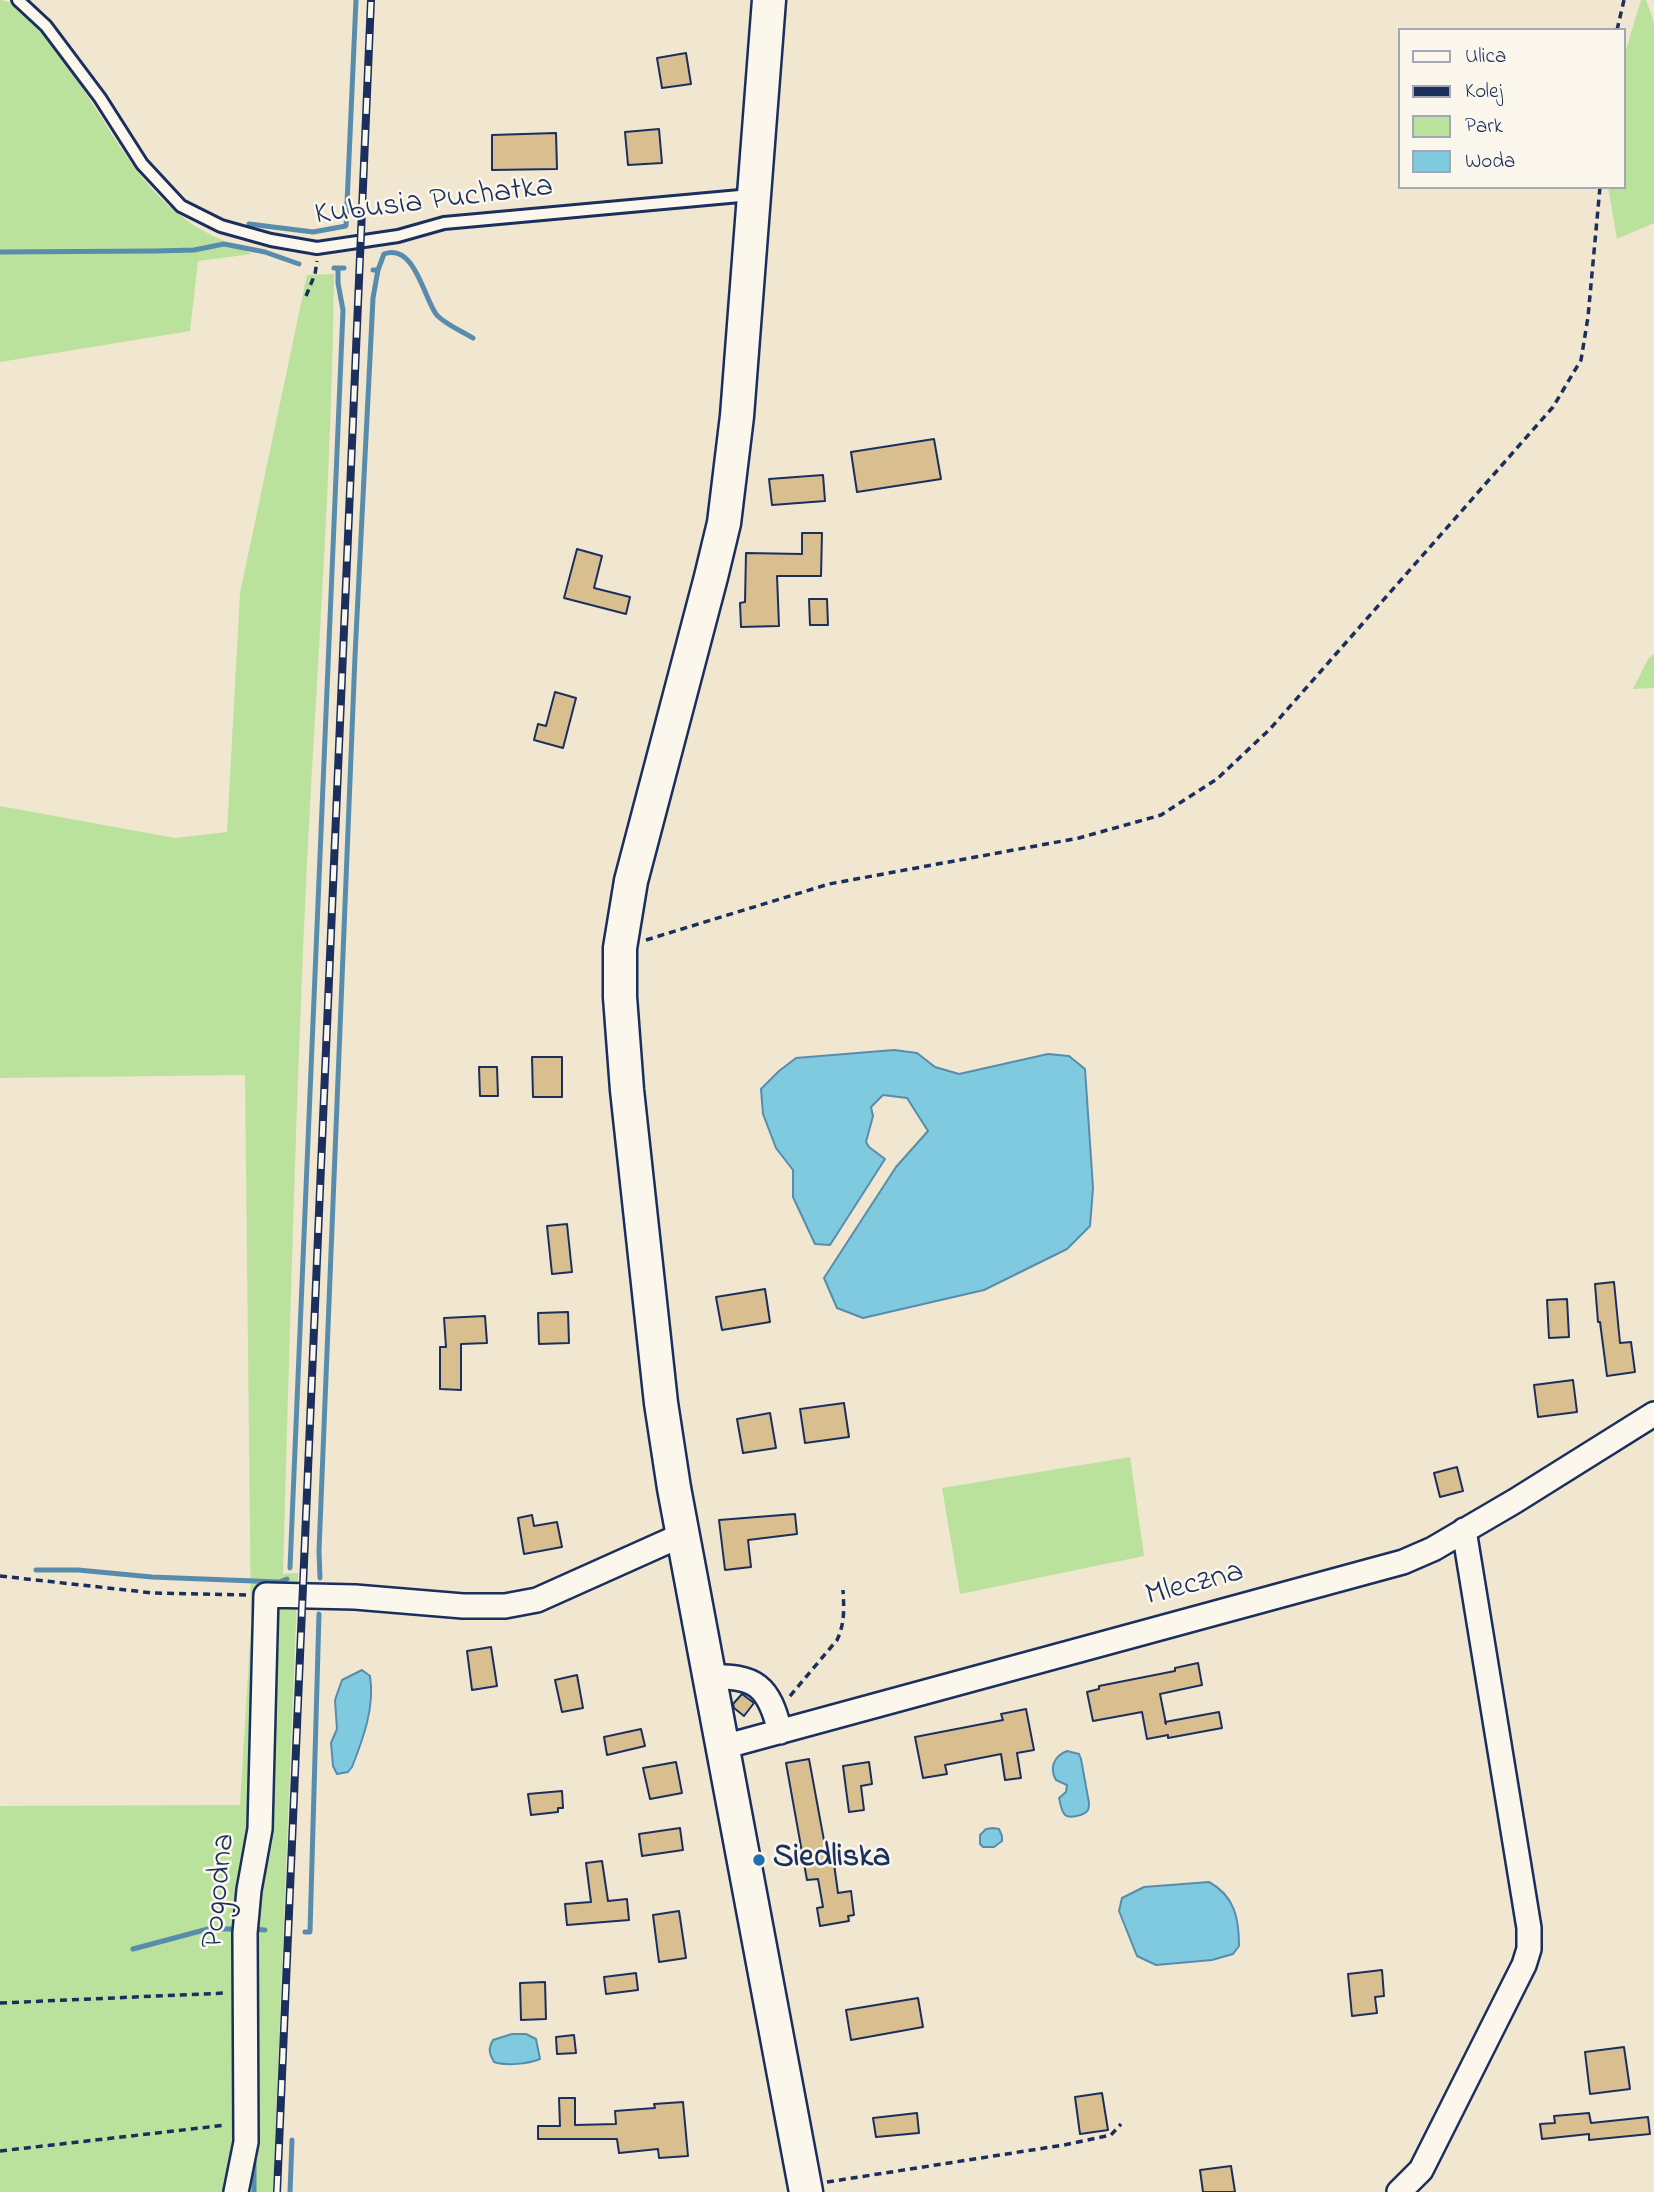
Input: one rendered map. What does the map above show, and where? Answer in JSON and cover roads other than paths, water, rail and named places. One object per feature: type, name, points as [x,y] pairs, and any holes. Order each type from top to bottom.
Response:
[{"type":"main road","points":[[769,0],[737,416],[724,523],[631,881],[620,948],[620,997],[627,1090],[661,1403],[708,1677],[805,2189]]},
{"type":"street","name":"Mleczna","points":[[723,1747],[1403,1562],[1433,1549],[1515,1501],[1654,1414]]},
{"type":"street","points":[[1399,2192],[1421,2170],[1524,1965],[1529,1949],[1529,1928],[1517,1847],[1464,1530]]},
{"type":"street","name":"Pogodna","points":[[236,2192],[246,2142],[245,1933],[249,1889],[260,1829],[266,1595],[506,1606],[537,1600],[682,1535]]},
{"type":"street","points":[[708,1677],[730,1676],[751,1681],[765,1692],[774,1707],[780,1732]]},
{"type":"lane","name":"Kubusia Puchatka","points":[[18,0],[46,26],[100,98],[142,164],[181,205],[221,226],[271,240],[317,248],[398,236],[444,223],[754,194]]},
{"type":"water","points":[[894,1050],[917,1053],[935,1067],[959,1074],[1048,1054],[1069,1056],[1085,1069],[1093,1188],[1090,1226],[1067,1249],[984,1290],[863,1318],[837,1308],[824,1278],[896,1167],[928,1131],[907,1098],[883,1095],[871,1107],[873,1116],[866,1142],[885,1159],[830,1245],[815,1244],[793,1197],[793,1170],[776,1148],[763,1114],[761,1089],[796,1058]]},
{"type":"water","points":[[362,1670],[370,1676],[371,1699],[367,1723],[352,1767],[348,1772],[337,1774],[333,1766],[331,1743],[337,1729],[335,1700],[342,1680]]},
{"type":"water","points":[[1067,1751],[1079,1754],[1081,1759],[1089,1808],[1081,1815],[1065,1815],[1059,1798],[1066,1792],[1067,1785],[1056,1780],[1053,1771],[1056,1759]]},
{"type":"water","points":[[986,1829],[999,1829],[1002,1841],[994,1847],[983,1847],[980,1844],[980,1835]]},
{"type":"water","points":[[1209,1882],[1225,1894],[1234,1909],[1239,1946],[1233,1954],[1212,1960],[1156,1965],[1137,1956],[1119,1911],[1122,1898],[1144,1887]]},
{"type":"water","points":[[512,2034],[526,2034],[536,2039],[540,2059],[517,2064],[494,2062],[490,2051],[493,2040]]},
{"type":"waterway","points":[[249,224],[313,232],[346,226],[356,0]]},
{"type":"waterway","points":[[0,252],[194,250],[224,244],[265,252],[299,264]]},
{"type":"waterway","points":[[373,270],[378,270],[384,254],[403,256],[416,273],[439,318],[473,338]]},
{"type":"waterway","points":[[334,268],[344,268]]},
{"type":"waterway","points":[[290,1568],[343,310],[338,268]]},
{"type":"waterway","points":[[320,1578],[355,656],[373,298],[378,270]]},
{"type":"waterway","points":[[36,1570],[279,1582],[287,1579]]},
{"type":"waterway","points":[[305,1932],[310,1932],[319,1614]]},
{"type":"waterway","points":[[133,1949],[208,1929],[241,1929]]},
{"type":"waterway","points":[[251,1929],[265,1930]]},
{"type":"waterway","points":[[290,2192],[292,2140]]},
{"type":"waterway","points":[[254,2153],[254,2192]]},
{"type":"railway","points":[[277,2192],[371,0]]},
{"type":"place","name":"Siedliska","points":[[759,1860]]}]
